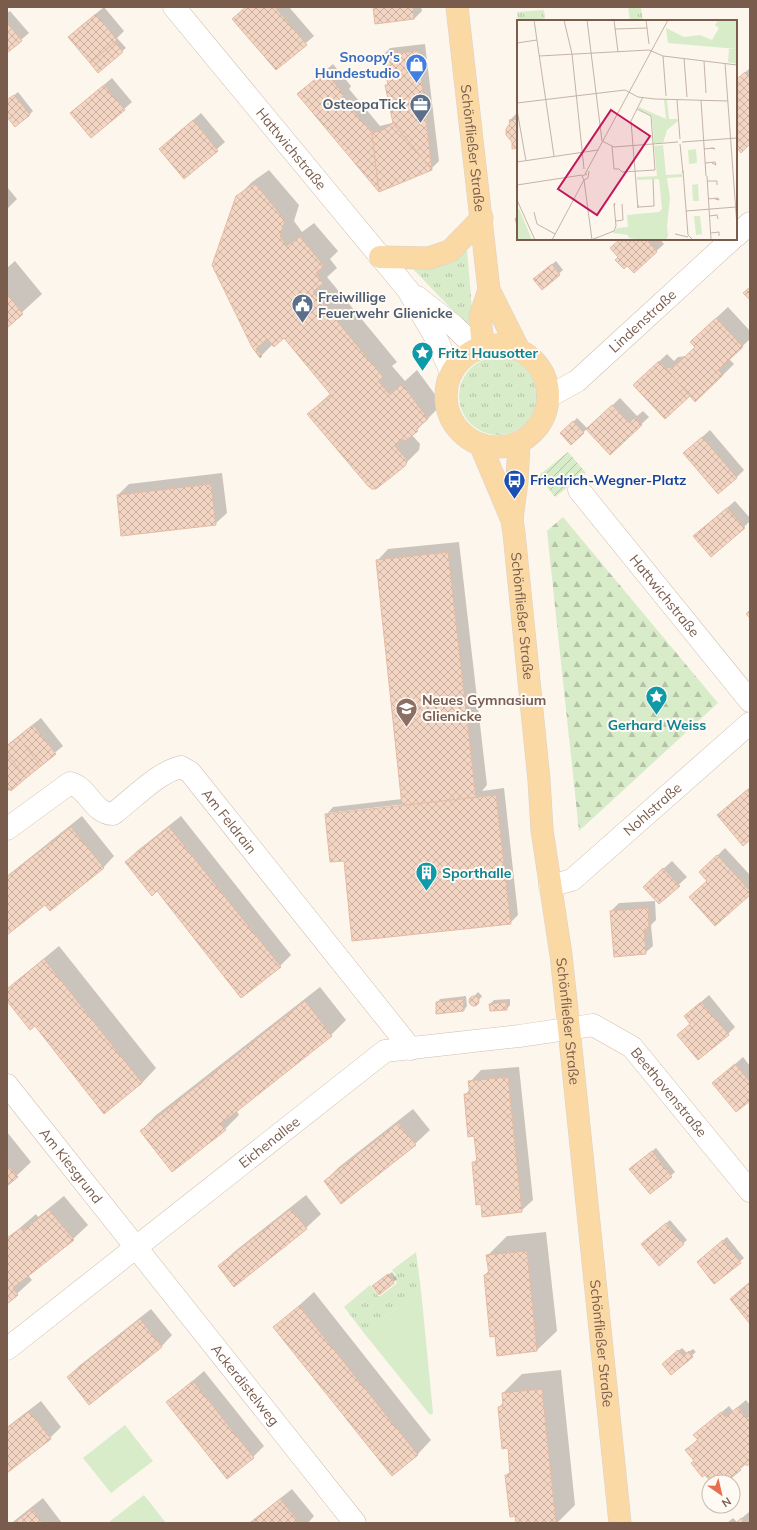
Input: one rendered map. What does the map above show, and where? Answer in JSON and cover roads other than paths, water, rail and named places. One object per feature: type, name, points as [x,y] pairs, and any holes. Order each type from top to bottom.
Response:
[{"type":"main road","name":"Schönfließer Straße","points":[[457,7],[482,218],[488,290],[480,316],[480,348]]},
{"type":"main road","points":[[380,258],[429,258],[450,250],[482,218]]},
{"type":"main road","name":"Schönfließer Straße","points":[[488,290],[519,350]]},
{"type":"main road","points":[[503,346],[519,350],[531,358],[541,369],[546,382],[548,397],[546,412],[539,426],[528,437],[519,442],[503,447],[492,447],[480,444],[468,438],[459,430],[451,419],[447,406],[446,394],[451,372],[462,359],[480,348],[503,346]]},
{"type":"main road","name":"Schönfließer Straße","points":[[519,442],[517,481],[512,520],[538,772],[542,830],[569,1029],[620,1523]]},
{"type":"main road","name":"Schönfließer Straße","points":[[480,444],[512,520]]},
{"type":"street","name":"Hattwichstraße","points":[[174,7],[408,290],[480,348]]},
{"type":"street","points":[[737,235],[750,223]]},
{"type":"street","name":"Lindenstraße","points":[[548,397],[577,381],[731,240]]},
{"type":"street","name":"Hattwichstraße","points":[[408,290],[437,340],[451,372]]},
{"type":"street","name":"Hattwichstraße","points":[[579,490],[750,701]]},
{"type":"street","name":"Nohlstraße","points":[[550,886],[572,880],[750,723]]},
{"type":"street","name":"Am Feldrain","points":[[7,829],[70,783],[76,784],[96,806],[106,814],[113,814],[172,769],[181,767],[190,772],[411,1049]]},
{"type":"street","name":"Beethovenstraße","points":[[569,1029],[593,1025],[632,1047],[750,1191]]},
{"type":"street","name":"Eichenallee","points":[[7,1349],[135,1246],[385,1051],[569,1029]]},
{"type":"street","name":"Am Kiesgrund","points":[[7,1085],[135,1246]]},
{"type":"street","name":"Ackerdistelweg","points":[[135,1246],[355,1523]]},
{"type":"place","name":"Snoopy's Hundestudio","points":[[416,84]]},
{"type":"place","name":"OsteopaTick","points":[[421,124]]},
{"type":"place","name":"Freiwillige Feuerwehr Glienicke","points":[[303,324]]},
{"type":"place","name":"Fritz Hausotter","points":[[423,372]]},
{"type":"place","name":"Friedrich-Wegner-Platz","points":[[515,500]]},
{"type":"place","name":"Gerhard Weiss","points":[[657,716]]},
{"type":"place","name":"Neues Gymnasium Glienicke","points":[[406,728]]},
{"type":"place","name":"Sporthalle","points":[[427,892]]}]
